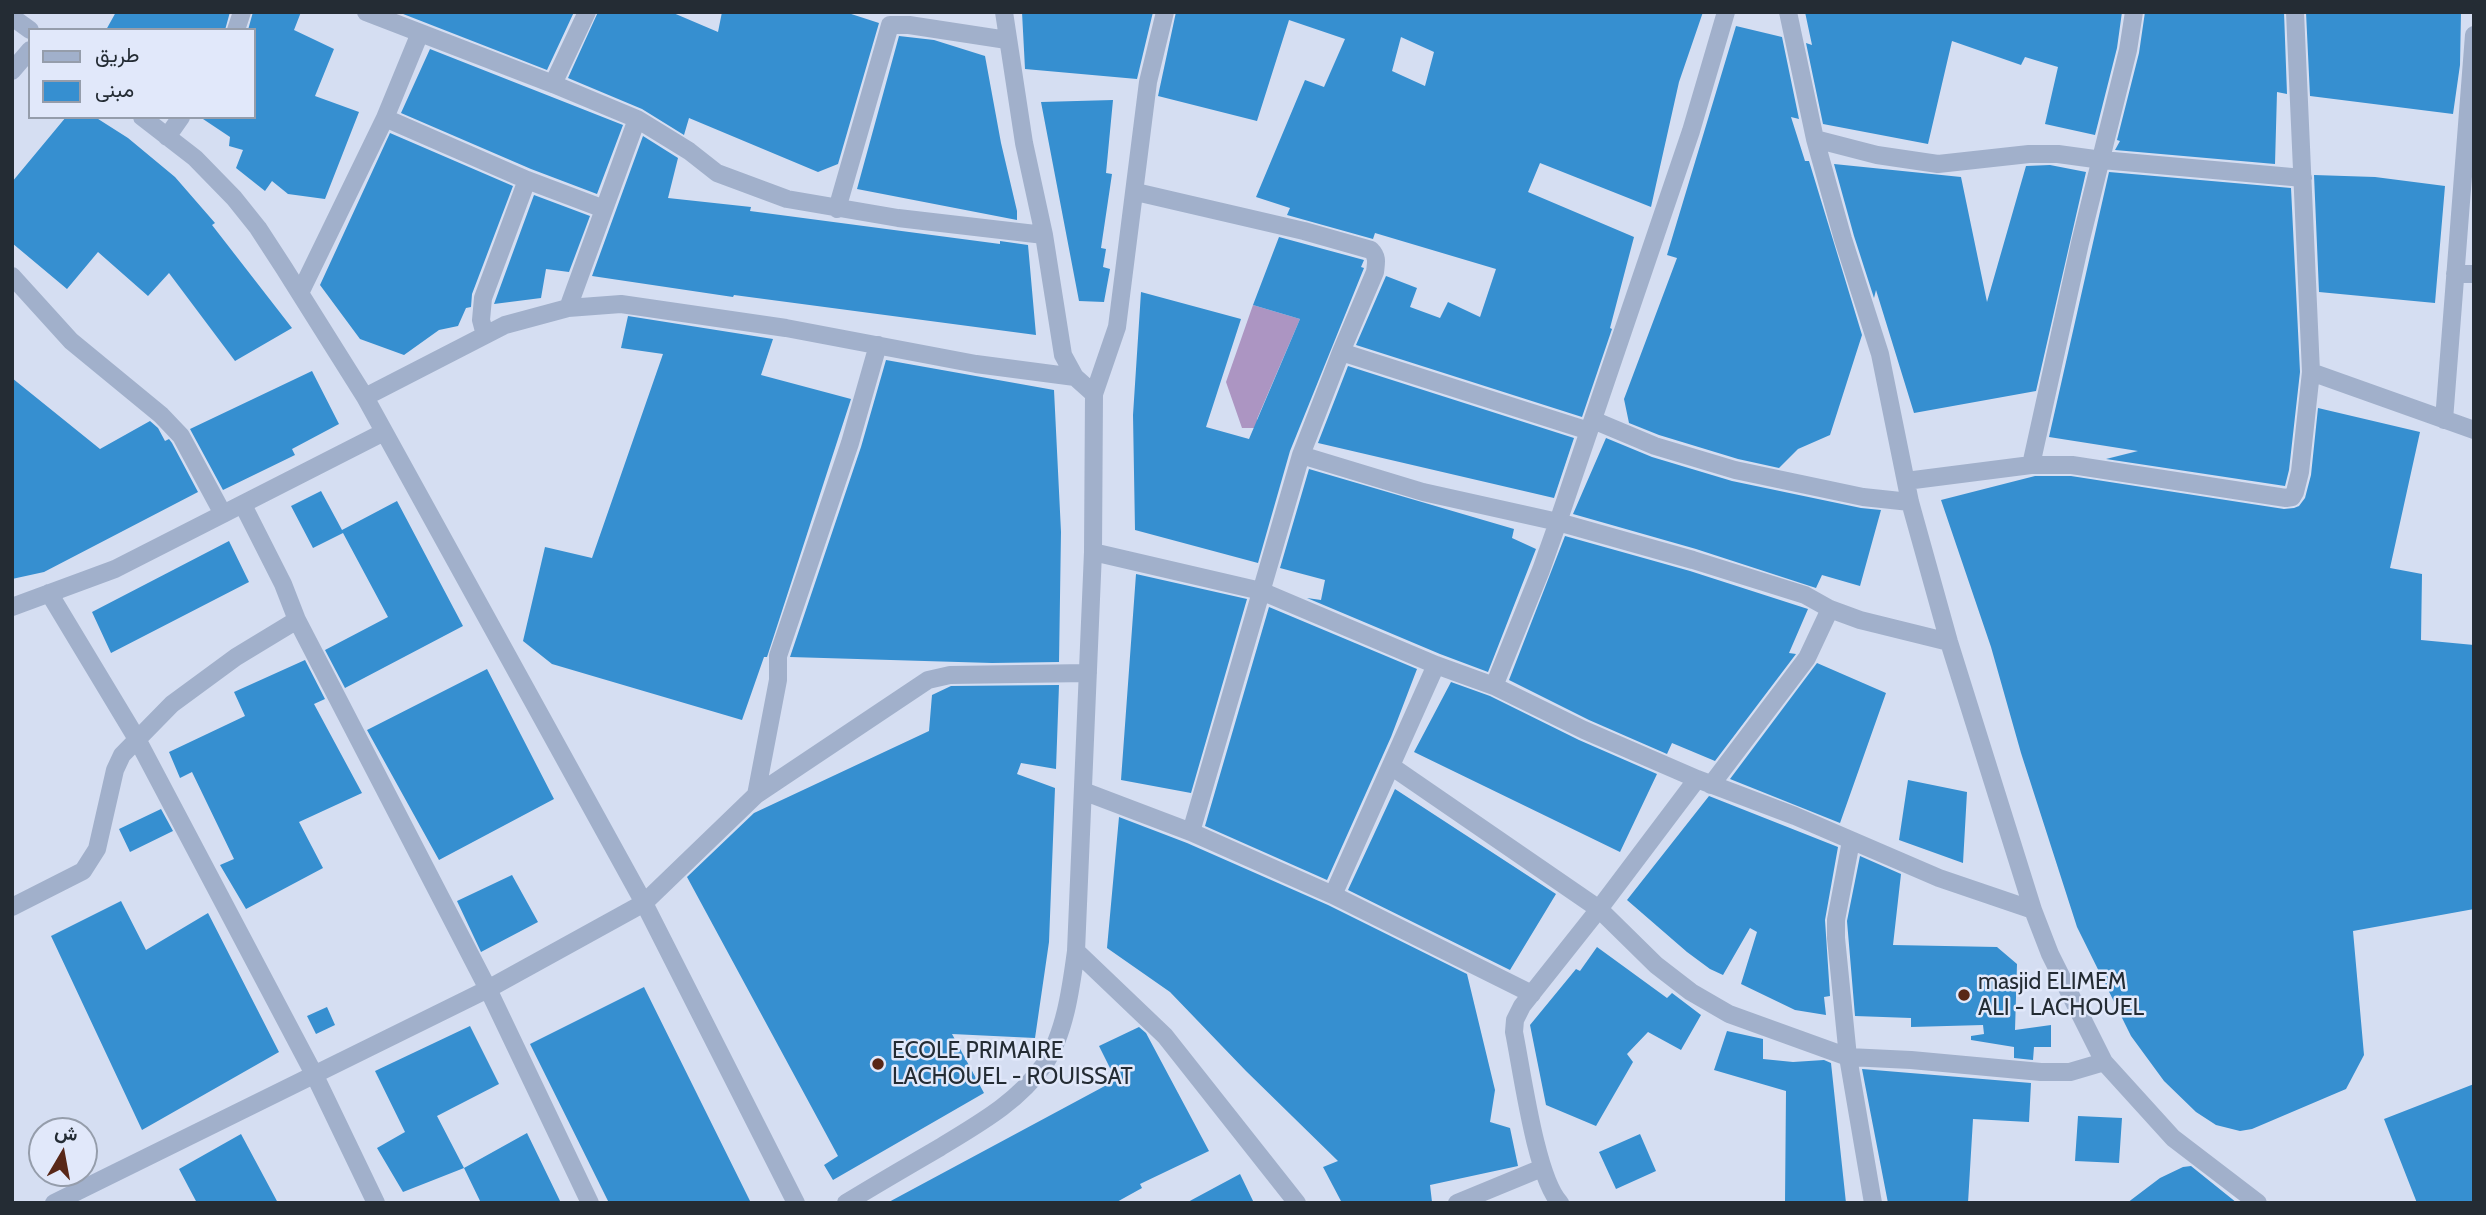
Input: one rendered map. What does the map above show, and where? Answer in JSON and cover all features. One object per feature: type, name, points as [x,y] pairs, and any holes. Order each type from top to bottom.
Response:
[{"type":"street","points":[[366,12],[637,119],[717,173],[787,199],[975,229],[1044,235]]},
{"type":"street","points":[[553,84],[587,12]]},
{"type":"street","points":[[1004,12],[1024,143],[1044,235],[1063,355],[1074,377],[1094,394]]},
{"type":"street","points":[[846,1203],[995,1114],[1024,1089],[1045,1062],[1062,1023],[1071,989],[1076,951],[1093,552],[1094,394],[1117,327],[1148,82],[1165,12]]},
{"type":"street","points":[[1494,686],[1558,522],[1691,131],[1726,12]]},
{"type":"street","points":[[1788,12],[1815,139],[1843,239],[1880,354],[1910,502],[1949,642],[2033,910],[2050,954],[2104,1062],[2172,1138],[2258,1203]]},
{"type":"street","points":[[2031,465],[2134,12]]},
{"type":"street","points":[[1906,481],[2031,465],[2072,465],[2292,497],[2300,472],[2311,372],[2295,12]]},
{"type":"street","points":[[12,17],[28,29]]},
{"type":"street","points":[[837,209],[890,25],[909,25],[1007,40]]},
{"type":"street","points":[[300,293],[385,118],[419,33]]},
{"type":"street","points":[[2444,420],[2474,35]]},
{"type":"street","points":[[12,71],[28,52]]},
{"type":"street","points":[[385,118],[527,180],[604,209]]},
{"type":"street","points":[[144,119],[194,158],[234,198],[300,293],[365,397],[644,903],[796,1203]]},
{"type":"street","points":[[167,137],[180,119]]},
{"type":"street","points":[[568,308],[637,119]]},
{"type":"street","points":[[1815,139],[1877,155],[1938,164],[2029,154],[2058,154],[2303,178]]},
{"type":"street","points":[[485,335],[481,320],[484,298],[527,180]]},
{"type":"street","points":[[1136,192],[1304,231],[1371,250],[1376,255],[1375,272],[1301,455],[1191,832]]},
{"type":"street","points":[[2455,274],[2474,274]]},
{"type":"street","points":[[12,276],[71,341],[181,436],[223,514]]},
{"type":"street","points":[[365,397],[505,325],[568,308],[621,304],[877,345],[976,364],[1074,377]]},
{"type":"street","points":[[756,795],[778,680],[778,656],[850,443],[877,345]]},
{"type":"street","points":[[1341,352],[1735,470],[1863,497],[1910,502]]},
{"type":"street","points":[[2311,372],[2474,430]]},
{"type":"street","points":[[12,607],[115,569],[384,432]]},
{"type":"street","points":[[1301,455],[1423,492],[1558,522],[1693,560],[1805,595],[1830,609],[1860,620],[1949,642]]},
{"type":"street","points":[[243,505],[283,584],[297,620],[488,989],[590,1203]]},
{"type":"street","points":[[1093,552],[1261,591],[1436,665],[1494,686],[1584,730],[1704,782],[1795,816],[1939,878],[2033,910]]},
{"type":"street","points":[[49,593],[137,739],[316,1076],[376,1203]]},
{"type":"street","points":[[1555,1200],[1542,1168],[1514,1032],[1515,1020],[1531,994],[1599,909],[1807,658],[1830,609]]},
{"type":"street","points":[[12,907],[83,871],[97,849],[115,769],[122,755],[137,739],[172,704],[236,657],[297,620]]},
{"type":"street","points":[[1333,895],[1436,665]]},
{"type":"street","points":[[54,1203],[488,989],[644,903],[756,795],[928,680],[950,675],[1088,673]]},
{"type":"street","points":[[1391,766],[1599,909],[1657,965],[1691,992],[1729,1014],[1848,1057],[2040,1072],[2070,1072],[2104,1062]]},
{"type":"street","points":[[1083,791],[1191,832],[1333,895],[1531,994]]},
{"type":"street","points":[[1851,841],[1836,920],[1836,938],[1848,1057],[1873,1203]]},
{"type":"street","points":[[1076,951],[1165,1036],[1297,1203]]},
{"type":"street","points":[[1457,1203],[1542,1168]]},
{"type":"shaded area","points":[[1253,305],[1300,319],[1257,419],[1258,428],[1242,428],[1226,382]]},
{"type":"building","points":[[116,12],[230,12],[226,28],[107,28]]},
{"type":"building","points":[[253,12],[301,12],[294,30],[334,49],[315,96],[359,112],[325,199],[288,194],[272,181],[265,191],[236,168],[243,150],[229,146],[230,137],[203,119],[256,119],[256,28],[249,28]]},
{"type":"building","points":[[398,12],[574,12],[547,70]]},
{"type":"building","points":[[598,12],[671,12],[718,32],[722,12],[845,12],[879,23],[838,164],[818,172],[689,118],[684,135],[642,109],[568,78]]},
{"type":"building","points":[[1022,12],[1153,12],[1137,79],[1025,69]]},
{"type":"building","points":[[1176,12],[1703,12],[1679,82],[1651,207],[1540,163],[1528,192],[1634,237],[1610,328],[1612,329],[1582,417],[1356,345],[1386,276],[1417,288],[1410,307],[1440,318],[1448,302],[1480,317],[1496,269],[1375,233],[1373,239],[1287,215],[1290,208],[1256,197],[1305,80],[1324,87],[1345,39],[1289,20],[1257,121],[1158,96]],"holes":[[[1401,37],[1434,52],[1425,86],[1392,71]]]},
{"type":"building","points":[[1805,12],[2122,12],[2117,48],[2095,135],[2045,124],[2058,67],[2025,57],[2021,65],[1952,41],[1928,144],[1823,124],[1806,43],[1812,45]]},
{"type":"building","points":[[2145,12],[2284,12],[2287,94],[2277,92],[2275,164],[2115,150],[2120,141],[2117,140],[2139,53]]},
{"type":"building","points":[[2306,12],[2461,12],[2460,65],[2453,114],[2310,96]]},
{"type":"building","points":[[1736,26],[1782,37],[1799,119],[1791,117],[1805,161],[1809,161],[1862,335],[1830,435],[1798,449],[1779,468],[1738,459],[1629,423],[1624,399],[1677,258],[1667,255]]},
{"type":"building","points":[[899,36],[934,40],[985,56],[1017,220],[857,189]]},
{"type":"building","points":[[430,49],[623,125],[597,194],[531,169],[401,113]]},
{"type":"building","points":[[1113,100],[1106,173],[1112,174],[1101,248],[1106,249],[1103,267],[1110,269],[1104,302],[1079,301],[1041,102]]},
{"type":"building","points":[[64,119],[98,119],[128,138],[175,177],[215,223],[212,225],[292,328],[235,361],[169,273],[148,296],[98,252],[67,289],[12,243],[12,182]]},
{"type":"building","points":[[390,133],[513,186],[472,294],[471,307],[466,308],[458,326],[439,330],[404,355],[360,339],[320,285]]},
{"type":"building","points":[[643,136],[678,158],[668,198],[751,207],[750,211],[1000,244],[1000,241],[1028,245],[1036,335],[734,295],[733,297],[592,276]]},
{"type":"building","points":[[1834,164],[1961,177],[1987,302],[2026,166],[2050,165],[2086,172],[2036,391],[1914,413],[1876,290],[1874,298],[1854,236]]},
{"type":"building","points":[[2109,172],[2291,188],[2300,372],[2285,486],[2106,459],[2138,451],[2049,437]]},
{"type":"building","points":[[2314,175],[2375,177],[2445,186],[2435,303],[2319,292]]},
{"type":"building","points":[[534,195],[590,216],[569,272],[546,269],[541,298],[494,304]]},
{"type":"building","points":[[1279,237],[1364,260],[1361,267],[1364,268],[1290,451],[1258,563],[1135,530],[1133,415],[1141,292],[1241,319],[1206,427],[1249,439],[1300,319],[1253,305]]},
{"type":"building","points":[[628,316],[773,339],[761,375],[851,399],[767,657],[764,657],[742,720],[552,664],[523,641],[545,547],[592,558],[663,354],[621,348]]},
{"type":"building","points":[[886,360],[1054,390],[1061,532],[1059,662],[992,663],[790,657],[861,447]]},
{"type":"building","points":[[1348,366],[1574,438],[1554,498],[1318,443],[1316,448]]},
{"type":"building","points":[[312,371],[339,424],[292,449],[295,455],[223,490],[190,429]]},
{"type":"building","points":[[12,378],[100,449],[150,421],[158,428],[165,441],[169,439],[172,443],[198,492],[44,572],[12,579]]},
{"type":"building","points":[[2318,408],[2420,432],[2390,568],[2422,574],[2421,640],[2474,645],[2474,909],[2353,931],[2364,1055],[2346,1089],[2252,1129],[2240,1131],[2216,1125],[2196,1112],[2164,1081],[2131,1036],[2077,927],[2021,753],[1991,647],[1941,500],[2035,476],[2071,476],[2284,509],[2294,508],[2305,498],[2311,475]]},
{"type":"building","points":[[1606,438],[1652,457],[1732,481],[1881,510],[1860,586],[1822,575],[1816,588],[1696,549],[1573,514]]},
{"type":"building","points":[[1309,469],[1514,529],[1512,538],[1536,549],[1488,672],[1307,598],[1321,600],[1325,580],[1280,568]]},
{"type":"building","points":[[321,491],[342,530],[397,501],[463,626],[345,688],[325,650],[388,617],[343,533],[313,548],[291,506]]},
{"type":"building","points":[[1565,536],[1690,571],[1808,609],[1789,653],[1796,654],[1715,761],[1672,743],[1667,754],[1589,720],[1509,680]]},
{"type":"building","points":[[229,541],[249,582],[111,653],[92,612]]},
{"type":"building","points":[[1136,574],[1247,599],[1191,793],[1121,780]]},
{"type":"building","points":[[1269,607],[1417,669],[1391,737],[1327,880],[1205,826]]},
{"type":"building","points":[[305,660],[325,699],[314,704],[362,793],[299,822],[323,868],[246,909],[220,865],[234,859],[192,772],[180,778],[169,752],[245,716],[234,692]]},
{"type":"building","points":[[1817,663],[1886,693],[1840,823],[1730,779]]},
{"type":"building","points":[[487,669],[554,799],[439,860],[367,730]]},
{"type":"building","points":[[1451,682],[1490,696],[1579,740],[1657,774],[1620,852],[1414,752]]},
{"type":"building","points":[[1059,685],[1056,769],[1021,763],[1017,774],[1055,788],[1049,942],[1035,1038],[952,1034],[984,1093],[833,1180],[824,1165],[838,1156],[687,877],[754,813],[929,731],[932,695],[951,686]]},
{"type":"building","points":[[1908,780],[1967,792],[1963,863],[1899,840]]},
{"type":"building","points":[[1395,789],[1556,894],[1510,970],[1348,890]]},
{"type":"building","points":[[1709,796],[1838,847],[1825,920],[1830,996],[1824,997],[1826,1015],[1795,1010],[1741,984],[1757,932],[1750,928],[1723,975],[1687,952],[1627,900]]},
{"type":"building","points":[[161,809],[173,831],[130,852],[119,829]]},
{"type":"building","points":[[1119,817],[1187,843],[1328,905],[1467,974],[1495,1090],[1490,1122],[1510,1128],[1518,1166],[1430,1185],[1432,1202],[1342,1203],[1323,1167],[1338,1161],[1170,992],[1107,948]]},
{"type":"building","points":[[1860,856],[1901,874],[1893,945],[1997,947],[2017,964],[2015,1030],[2051,1025],[2051,1047],[2034,1047],[2033,1060],[2014,1058],[2014,1047],[1971,1040],[1971,1036],[1984,1034],[1983,1025],[1911,1027],[1911,1018],[1855,1016],[1847,921]]},
{"type":"building","points":[[512,875],[538,922],[481,952],[457,901]]},
{"type":"building","points":[[121,901],[146,950],[208,913],[279,1052],[142,1130],[51,936]]},
{"type":"building","points":[[1597,947],[1667,998],[1672,993],[1701,1015],[1681,1050],[1648,1032],[1627,1054],[1633,1062],[1596,1126],[1546,1105],[1530,1025],[1576,969],[1580,971]]},
{"type":"building","points":[[644,987],[751,1203],[609,1203],[530,1044]]},
{"type":"building","points":[[327,1007],[335,1025],[316,1034],[307,1016]]},
{"type":"building","points":[[470,1026],[499,1084],[437,1116],[464,1168],[403,1192],[377,1148],[405,1132],[375,1071]]},
{"type":"building","points":[[1139,1027],[1146,1033],[1209,1151],[1140,1184],[1142,1188],[1115,1203],[887,1203],[1116,1080],[1099,1046]]},
{"type":"building","points":[[1727,1031],[1763,1039],[1763,1059],[1793,1062],[1824,1060],[1831,1063],[1846,1203],[1785,1203],[1786,1091],[1714,1070]]},
{"type":"building","points":[[1862,1069],[2031,1083],[2029,1122],[1973,1119],[1968,1203],[1888,1203]]},
{"type":"building","points":[[2474,1084],[2474,1203],[2417,1203],[2384,1119]]},
{"type":"building","points":[[2078,1116],[2122,1118],[2119,1163],[2075,1161]]},
{"type":"building","points":[[527,1133],[561,1203],[481,1203],[464,1168]]},
{"type":"building","points":[[241,1134],[278,1203],[197,1203],[179,1169]]},
{"type":"building","points":[[1640,1134],[1656,1171],[1616,1189],[1599,1152]]},
{"type":"building","points":[[2191,1166],[2237,1203],[2127,1203],[2160,1178]]},
{"type":"building","points":[[1240,1174],[1254,1203],[1186,1203]]},
{"type":"place","name":"masjid ELIMEM ALI - LACHOUEL","points":[[1964,995]]},
{"type":"place","name":"ECOLE PRIMAIRE LACHOUEL - ROUISSAT","points":[[878,1064]]}]
